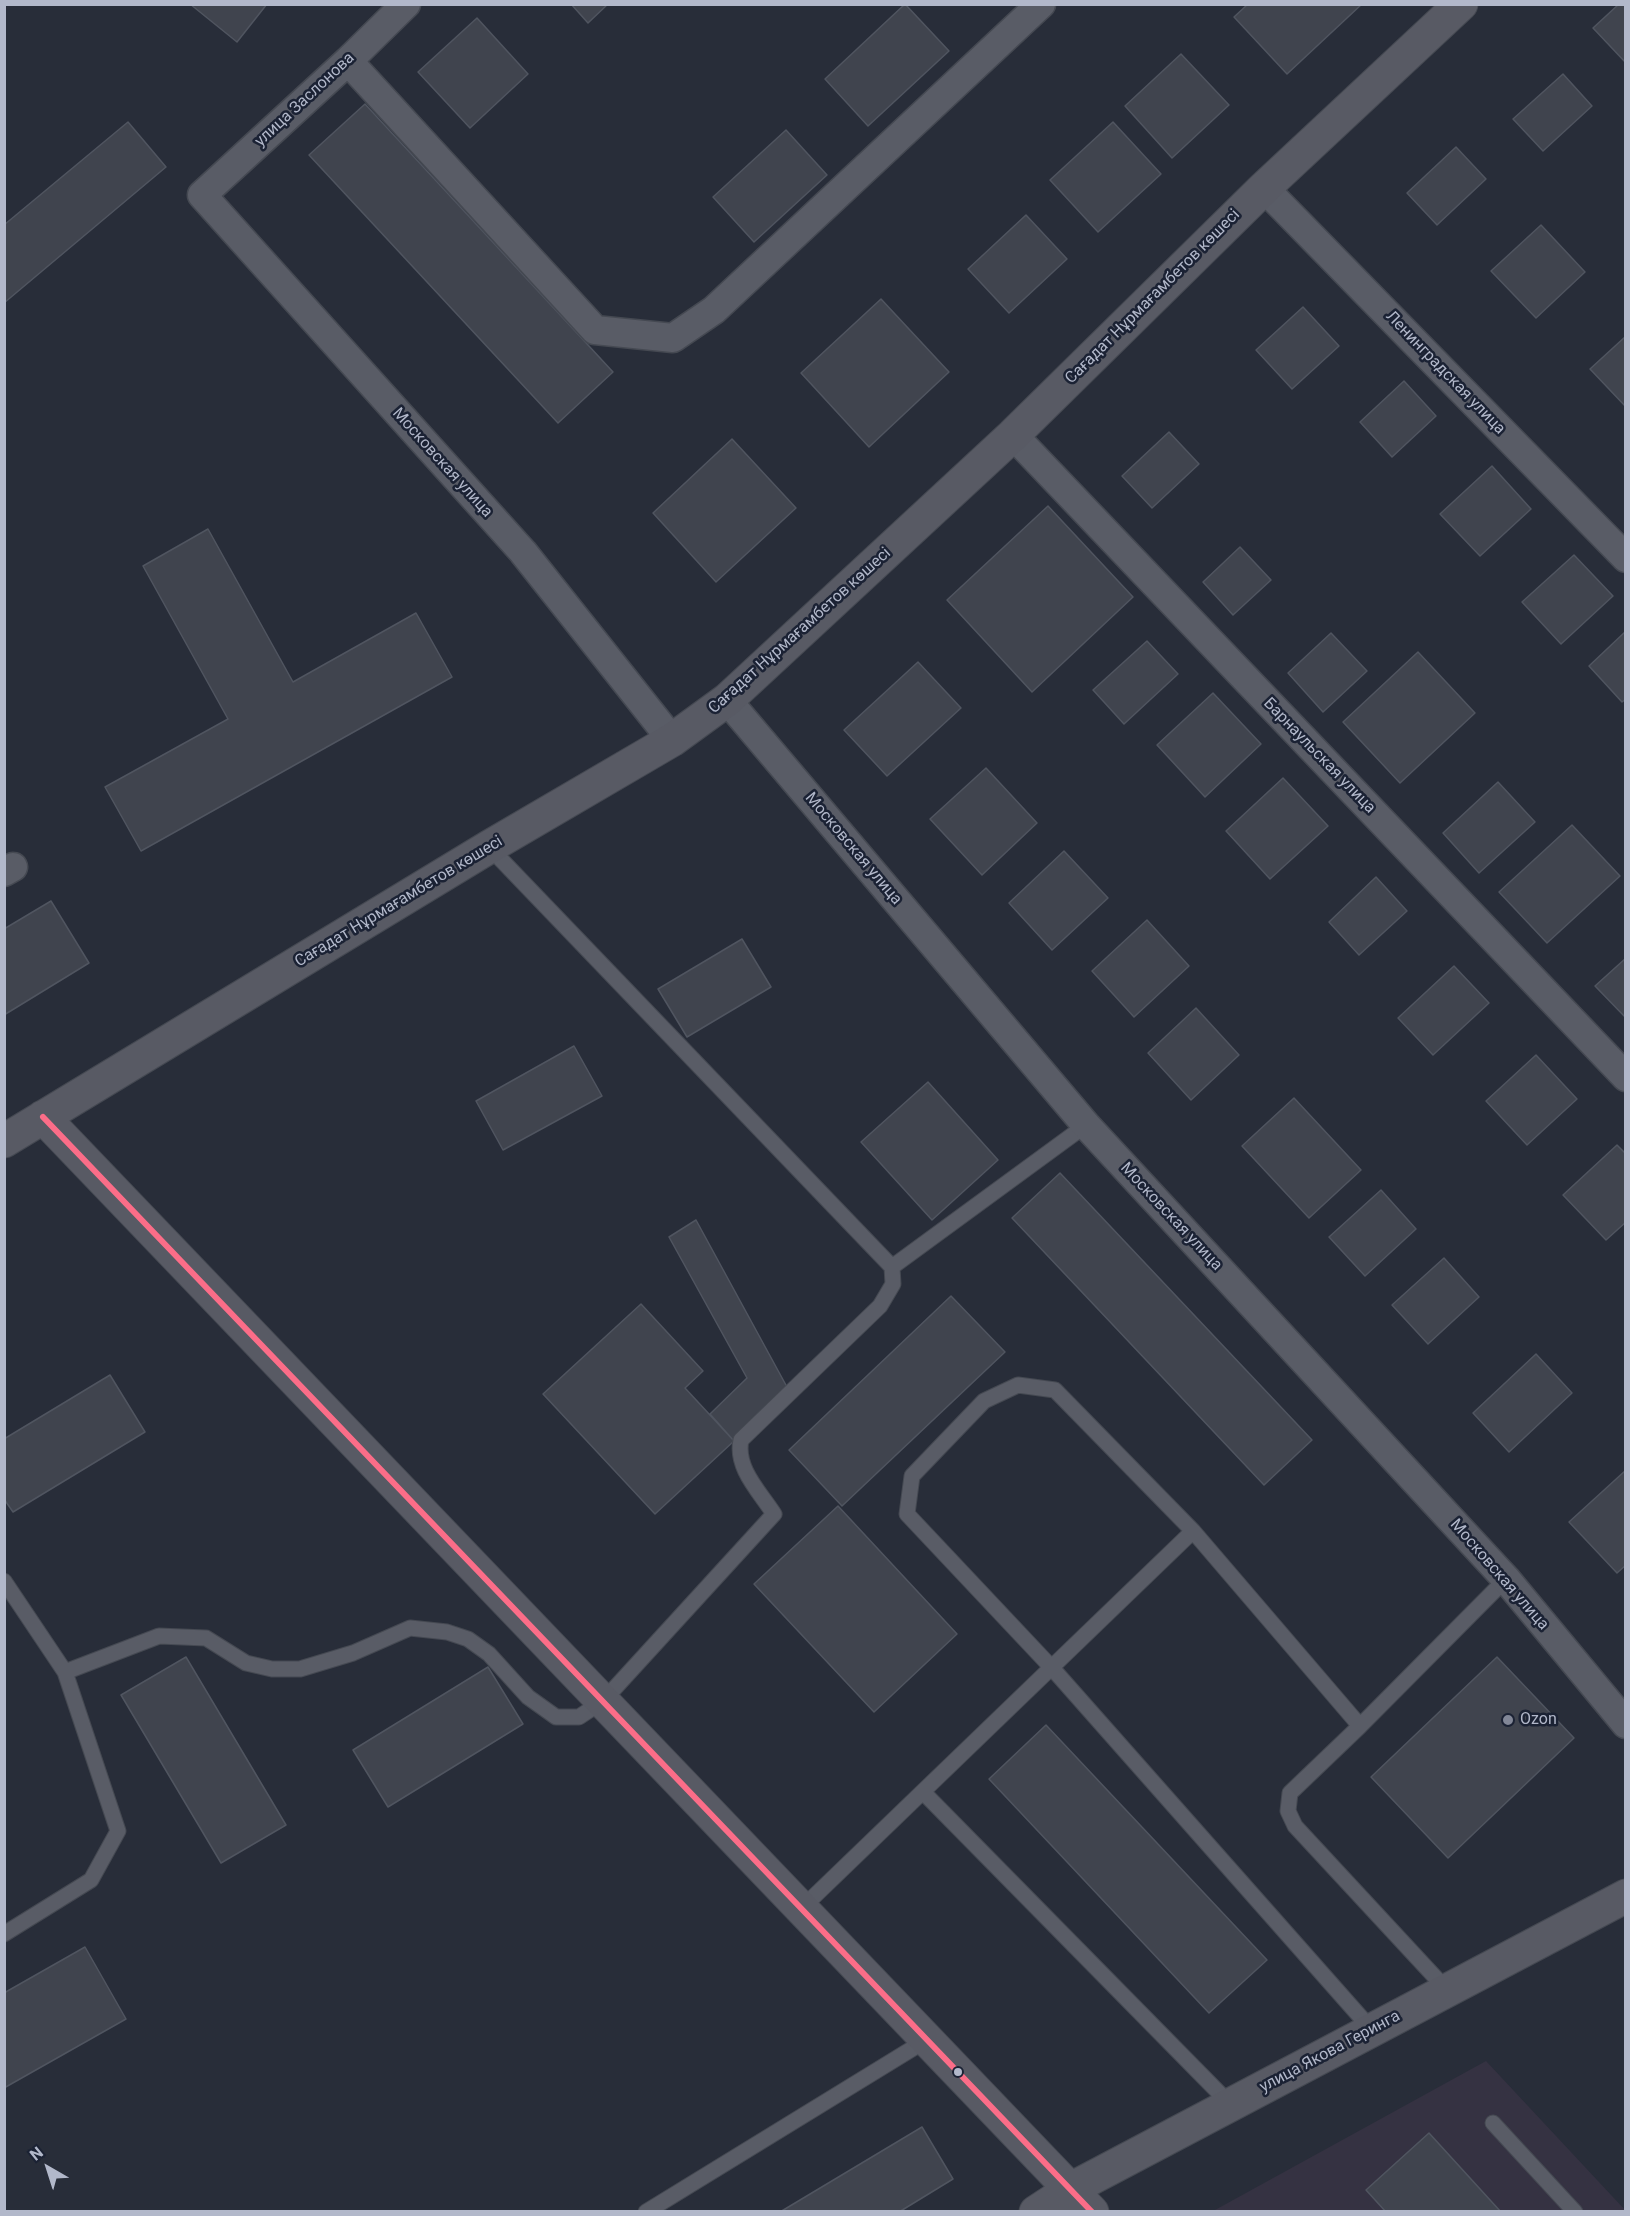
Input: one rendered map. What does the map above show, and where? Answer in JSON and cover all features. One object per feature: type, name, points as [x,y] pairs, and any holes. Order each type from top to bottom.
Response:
[{"type":"main road","name":"Сағадат Нұрмағамбетов көшесі","points":[[4,1141],[489,847],[672,740],[728,700],[1013,435],[1264,188],[1461,4]]},
{"type":"main road","points":[[43,1117],[1081,2200]]},
{"type":"main road","name":"улица Якова Геринга","points":[[1036,2211],[1081,2200],[1231,2105],[1626,1896]]},
{"type":"street","name":"улица Заслонова","points":[[202,195],[348,61],[406,4]]},
{"type":"street","points":[[348,61],[595,330],[673,338],[714,310],[1041,4]]},
{"type":"street","name":"Ленинградская улица","points":[[1264,188],[1626,558]]},
{"type":"street","name":"Московская улица","points":[[202,195],[523,552],[672,740]]},
{"type":"street","name":"Барнаульская улица","points":[[1013,435],[1626,1077]]},
{"type":"street","name":"Московская улица","points":[[728,700],[1086,1125],[1506,1579],[1626,1724]]},
{"type":"lane","points":[[65,1672],[159,1636],[206,1638],[246,1663],[272,1670],[300,1669],[353,1653],[410,1628],[447,1632],[468,1639],[489,1654],[528,1697],[556,1717],[579,1718],[603,1701],[774,1514],[742,1466],[739,1452],[741,1440],[880,1306],[893,1284],[892,1267],[489,847]]},
{"type":"lane","points":[[892,1267],[1086,1125]]},
{"type":"lane","points":[[1360,1726],[1193,1531],[1055,1390],[1018,1385],[984,1401],[912,1476],[907,1514],[1052,1668],[1372,2030]]},
{"type":"lane","points":[[802,1908],[1193,1531]]},
{"type":"lane","points":[[1447,1990],[1295,1826],[1288,1811],[1290,1793],[1506,1579]]},
{"type":"lane","points":[[4,1581],[65,1672],[118,1831],[91,1880],[4,1934]]},
{"type":"lane","points":[[923,1792],[1231,2105]]},
{"type":"lane","points":[[646,2211],[928,2039]]},
{"type":"lane","points":[[1493,2122],[1575,2211]]},
{"type":"shaded area","points":[[1486,2061],[1626,2211],[1217,2212],[1215,2210]]},
{"type":"building","points":[[190,4],[267,4],[237,42]]},
{"type":"building","points":[[571,4],[608,4],[588,23]]},
{"type":"building","points":[[905,4],[949,51],[868,126],[825,79]]},
{"type":"building","points":[[1248,4],[1362,4],[1287,74],[1234,17]]},
{"type":"building","points":[[1619,4],[1626,4],[1626,63],[1593,28]]},
{"type":"building","points":[[477,18],[528,74],[470,128],[418,72]]},
{"type":"building","points":[[1181,54],[1229,105],[1172,158],[1125,106]]},
{"type":"building","points":[[1563,74],[1592,106],[1543,151],[1513,119]]},
{"type":"building","points":[[365,104],[613,372],[558,423],[309,155]]},
{"type":"building","points":[[128,122],[166,167],[4,303],[4,225]]},
{"type":"building","points":[[1113,122],[1161,174],[1098,232],[1050,180]]},
{"type":"building","points":[[786,130],[827,175],[754,242],[713,197]]},
{"type":"building","points":[[1456,147],[1486,179],[1437,225],[1407,193]]},
{"type":"building","points":[[1026,215],[1067,259],[1009,313],[968,269]]},
{"type":"building","points":[[1541,225],[1585,272],[1536,318],[1491,271]]},
{"type":"building","points":[[881,299],[949,372],[869,447],[801,373]]},
{"type":"building","points":[[1303,307],[1339,346],[1292,389],[1256,350]]},
{"type":"building","points":[[1626,336],[1626,407],[1590,369]]},
{"type":"building","points":[[1404,381],[1436,416],[1392,457],[1360,422]]},
{"type":"building","points":[[1169,432],[1199,464],[1152,508],[1122,476]]},
{"type":"building","points":[[732,439],[796,508],[716,582],[653,513]]},
{"type":"building","points":[[1492,466],[1531,509],[1480,556],[1440,514]]},
{"type":"building","points":[[1048,506],[1133,597],[1032,692],[947,600]]},
{"type":"building","points":[[208,529],[293,682],[416,613],[452,677],[141,851],[105,787],[228,719],[143,566]]},
{"type":"building","points":[[1240,547],[1271,580],[1233,615],[1203,582]]},
{"type":"building","points":[[1574,555],[1613,596],[1561,644],[1522,602]]},
{"type":"building","points":[[1626,631],[1626,699],[1622,702],[1589,666]]},
{"type":"building","points":[[1331,633],[1367,671],[1323,712],[1288,673]]},
{"type":"building","points":[[1147,641],[1178,674],[1124,724],[1093,690]]},
{"type":"building","points":[[1418,652],[1475,713],[1400,783],[1343,722]]},
{"type":"building","points":[[918,662],[961,708],[887,776],[844,730]]},
{"type":"building","points":[[1213,693],[1261,744],[1205,797],[1157,745]]},
{"type":"building","points":[[986,768],[1037,823],[982,875],[930,819]]},
{"type":"building","points":[[1283,778],[1328,826],[1270,879],[1226,831]]},
{"type":"building","points":[[1498,782],[1535,822],[1479,873],[1443,833]]},
{"type":"building","points":[[1572,825],[1620,876],[1547,943],[1499,892]]},
{"type":"building","points":[[1064,851],[1108,898],[1052,950],[1009,903]]},
{"type":"building","points":[[1376,877],[1407,911],[1359,955],[1329,922]]},
{"type":"building","points":[[51,901],[89,963],[4,1015],[4,929]]},
{"type":"building","points":[[1147,920],[1189,966],[1134,1017],[1092,971]]},
{"type":"building","points":[[742,939],[771,987],[687,1037],[658,989]]},
{"type":"building","points":[[1626,958],[1626,1018],[1595,986]]},
{"type":"building","points":[[1454,966],[1489,1003],[1433,1055],[1398,1018]]},
{"type":"building","points":[[1196,1008],[1239,1055],[1191,1100],[1148,1053]]},
{"type":"building","points":[[574,1046],[602,1096],[503,1150],[476,1101]]},
{"type":"building","points":[[1536,1055],[1577,1099],[1527,1145],[1486,1101]]},
{"type":"building","points":[[928,1082],[998,1160],[932,1220],[861,1142]]},
{"type":"building","points":[[1294,1098],[1361,1170],[1309,1218],[1242,1146]]},
{"type":"building","points":[[1617,1145],[1626,1154],[1626,1222],[1606,1240],[1563,1195]]},
{"type":"building","points":[[1060,1173],[1312,1440],[1264,1485],[1012,1218]]},
{"type":"building","points":[[1381,1190],[1416,1229],[1365,1276],[1329,1237]]},
{"type":"building","points":[[696,1220],[787,1387],[734,1441],[710,1414],[747,1378],[669,1237]]},
{"type":"building","points":[[1444,1258],[1479,1297],[1428,1344],[1392,1305]]},
{"type":"building","points":[[951,1296],[1005,1352],[842,1506],[789,1450]]},
{"type":"building","points":[[641,1304],[703,1371],[685,1388],[734,1441],[655,1514],[543,1394]]},
{"type":"building","points":[[1536,1354],[1572,1393],[1509,1452],[1473,1413]]},
{"type":"building","points":[[110,1375],[145,1432],[13,1512],[4,1499],[4,1439]]},
{"type":"building","points":[[1626,1470],[1626,1565],[1617,1573],[1569,1522]]},
{"type":"building","points":[[838,1506],[957,1634],[874,1712],[754,1584]]},
{"type":"building","points":[[186,1657],[286,1825],[221,1863],[121,1695]]},
{"type":"building","points":[[1497,1657],[1574,1738],[1448,1858],[1371,1777]]},
{"type":"building","points":[[488,1667],[523,1724],[388,1807],[353,1750]]},
{"type":"building","points":[[1046,1725],[1267,1960],[1209,2013],[989,1779]]},
{"type":"building","points":[[85,1947],[126,2019],[4,2088],[4,1993]]},
{"type":"building","points":[[922,2127],[953,2179],[899,2212],[780,2212]]},
{"type":"building","points":[[1429,2133],[1501,2212],[1386,2212],[1366,2190]]},
{"type":"transit line","points":[[43,1117],[1092,2212]]},
{"type":"place","name":"Ozon","points":[[1508,1720]]}]
